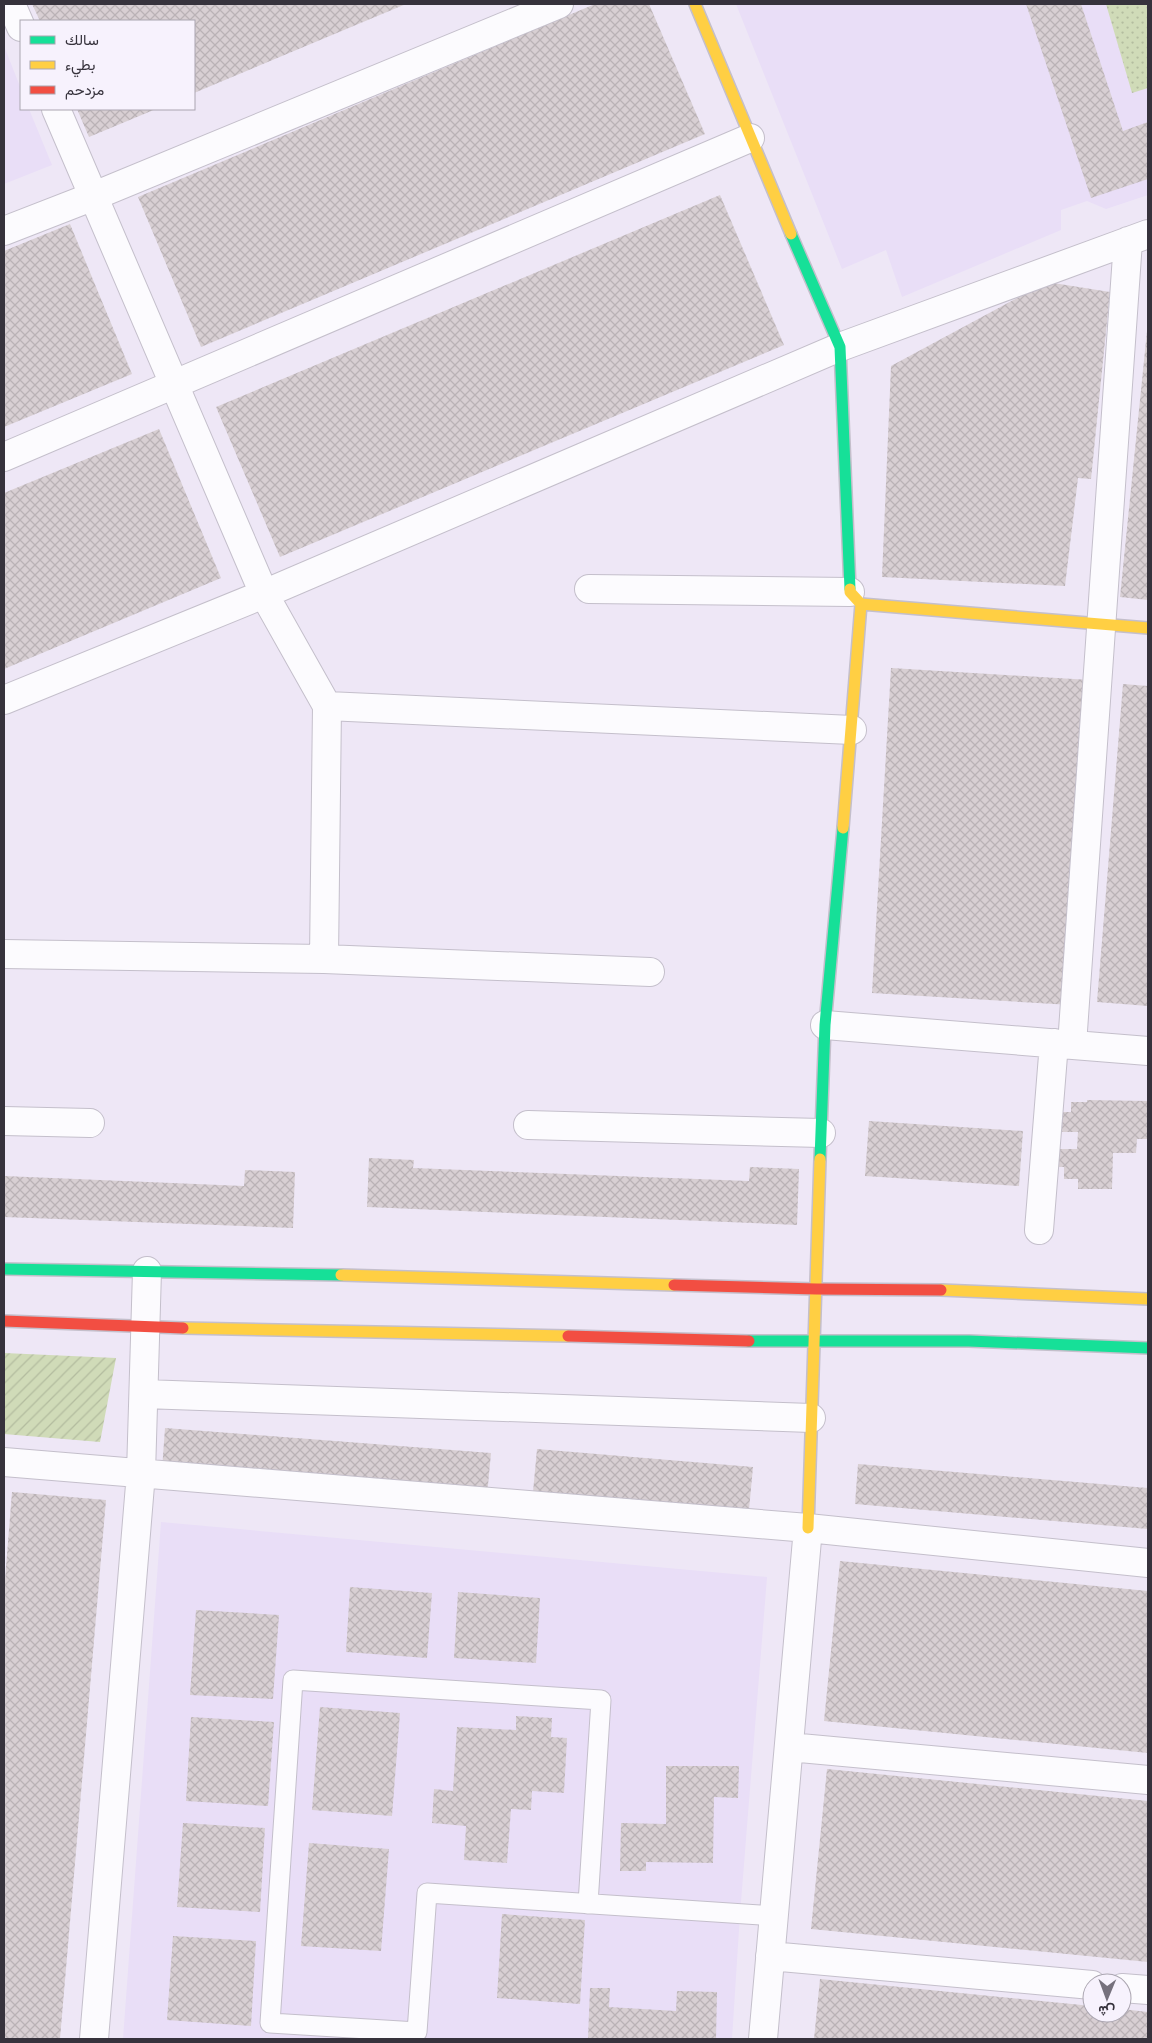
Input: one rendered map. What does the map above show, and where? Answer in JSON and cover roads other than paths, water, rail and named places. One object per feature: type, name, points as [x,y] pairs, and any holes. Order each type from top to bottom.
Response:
[{"type":"street","points":[[11,4],[20,25]]},
{"type":"street","points":[[4,231],[94,196],[560,4]]},
{"type":"street","points":[[695,4],[750,138],[840,347],[855,598],[852,730],[826,1025],[808,1528],[763,2039]]},
{"type":"street","points":[[56,110],[264,594],[327,706],[324,959]]},
{"type":"street","points":[[4,457],[750,138]]},
{"type":"street","points":[[4,700],[264,594],[840,347],[1138,237],[1063,1044],[1040,1230]]},
{"type":"street","points":[[589,589],[855,598],[1148,628]]},
{"type":"street","points":[[327,706],[852,730]]},
{"type":"street","points":[[4,954],[324,959],[650,972]]},
{"type":"street","points":[[826,1025],[1148,1051]]},
{"type":"street","points":[[4,1121],[90,1123]]},
{"type":"street","points":[[528,1125],[821,1133]]},
{"type":"street","points":[[4,1268],[816,1289],[974,1290],[1148,1299]]},
{"type":"street","points":[[94,2039],[141,1473],[147,1271]]},
{"type":"street","points":[[4,1321],[146,1327],[814,1342],[969,1341],[1148,1348]]},
{"type":"street","points":[[144,1394],[811,1418]]},
{"type":"street","points":[[4,1462],[808,1528],[1148,1564]]},
{"type":"street","points":[[789,1746],[1148,1780]]},
{"type":"street","points":[[770,1956],[1082,1984]]},
{"type":"street","points":[[1132,1989],[1148,1990]]},
{"type":"lane","points":[[588,1904],[602,1700],[293,1680],[270,2023],[417,2032],[427,1893],[588,1904],[774,1916]]}]
